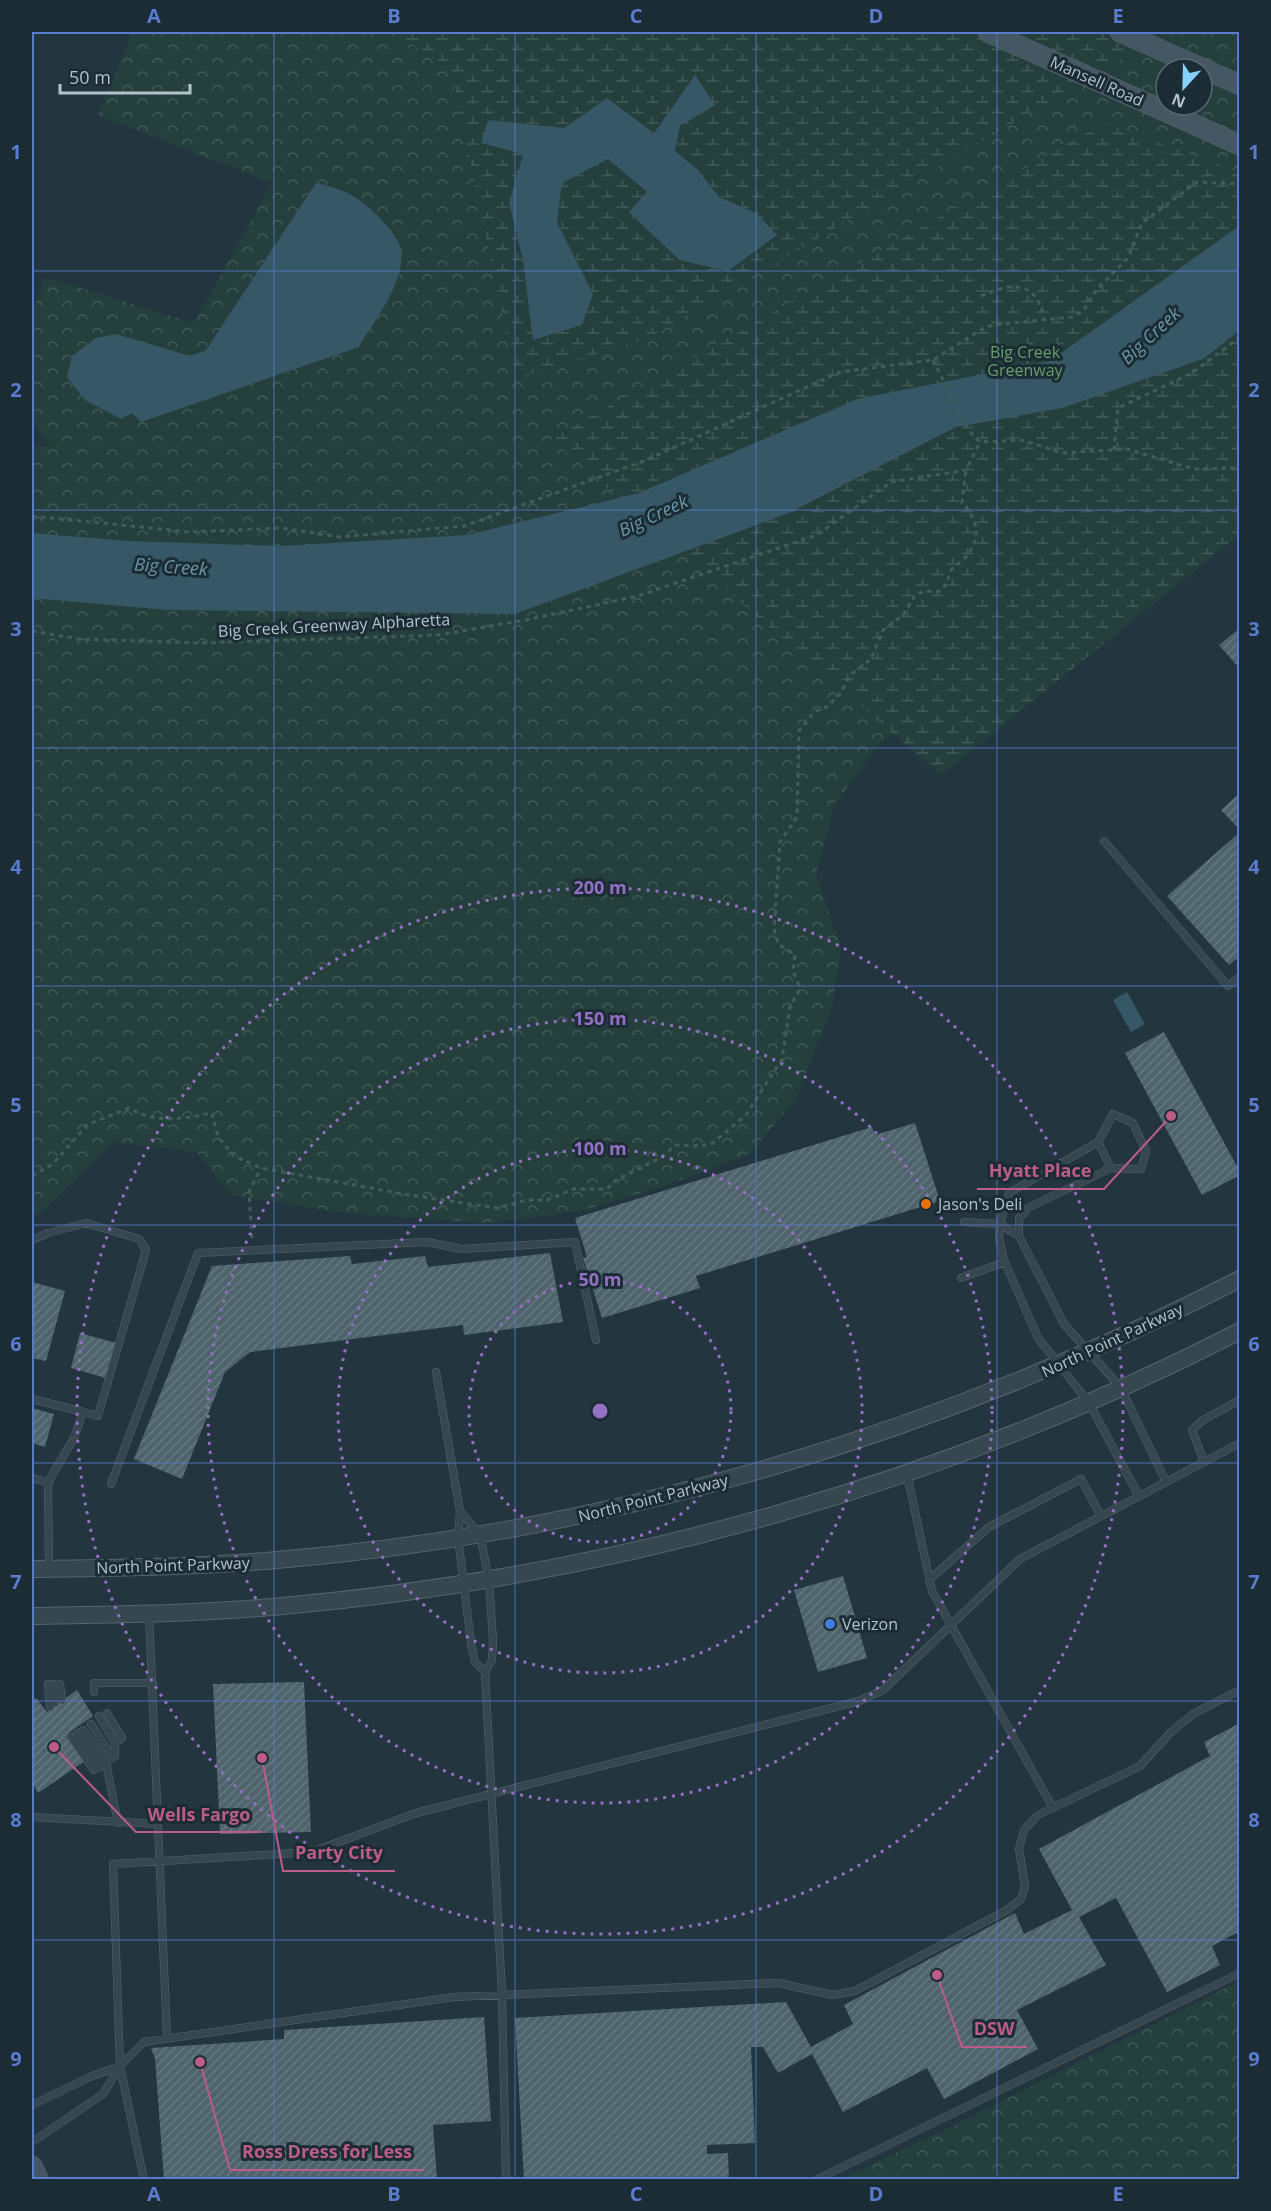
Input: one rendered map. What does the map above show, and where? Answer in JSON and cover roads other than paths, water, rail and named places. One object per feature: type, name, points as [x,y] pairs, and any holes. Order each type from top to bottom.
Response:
[{"type":"main road","name":"Mansell Road","points":[[988,32],[1239,145]]},
{"type":"main road","points":[[1120,32],[1239,85]]},
{"type":"main road","points":[[32,2166],[39,2180]]},
{"type":"street","name":"North Point Parkway","points":[[32,1569],[278,1560],[480,1535],[629,1505],[749,1475],[891,1430],[1089,1352],[1239,1279]]},
{"type":"street","points":[[32,1616],[282,1606],[489,1580],[553,1569],[697,1536],[792,1510],[907,1474],[1122,1388],[1239,1331]]},
{"type":"lane","points":[[1104,841],[1228,986],[1239,977]]},
{"type":"lane","points":[[1139,1496],[1089,1402],[1038,1338],[1005,1262],[999,1239],[1000,1224],[1009,1193],[1098,1142],[1113,1114],[1133,1123],[1146,1151],[1141,1169],[1111,1168],[1028,1208],[1019,1218],[1019,1236],[1064,1324],[1122,1388],[1166,1482]]},
{"type":"lane","points":[[1098,1142],[1111,1168]]},
{"type":"lane","points":[[964,1221],[1000,1224],[1019,1236]]},
{"type":"lane","points":[[32,1240],[86,1223],[139,1239],[146,1250],[98,1416],[32,1399]]},
{"type":"lane","points":[[111,1484],[198,1253],[427,1242],[462,1249],[575,1242],[596,1340]]},
{"type":"lane","points":[[961,1278],[1005,1262]]},
{"type":"lane","points":[[436,1372],[460,1511],[458,1538],[462,1584],[476,1662],[485,1672]]},
{"type":"lane","points":[[1204,1462],[1192,1430],[1203,1420],[1239,1400]]},
{"type":"lane","points":[[49,1569],[49,1483],[74,1438],[83,1412]]},
{"type":"lane","points":[[144,2180],[120,2066],[113,1864],[312,1852],[416,1813],[859,1701],[883,1690],[950,1623],[1020,1559],[1239,1443]]},
{"type":"lane","points":[[907,1474],[932,1591],[1053,1808]]},
{"type":"lane","points":[[32,1478],[49,1483]]},
{"type":"lane","points":[[929,1580],[989,1527],[1081,1479],[1101,1516]]},
{"type":"lane","points":[[460,1511],[480,1535],[489,1580],[492,1660],[485,1672],[502,1994],[506,2180]]},
{"type":"lane","points":[[150,1613],[167,2038]]},
{"type":"lane","points":[[94,1692],[96,1683],[153,1683]]},
{"type":"lane","points":[[54,1684],[56,1703],[48,1694],[54,1684]]},
{"type":"lane","points":[[32,2142],[103,2094],[120,2066],[144,2042],[454,1997],[778,1983],[833,1995],[855,1991],[1007,1910],[1021,1899],[1025,1886],[1019,1849],[1024,1830],[1038,1815],[1140,1766],[1171,1732],[1193,1714],[1239,1690]]},
{"type":"lane","points":[[107,1713],[122,1738],[115,1743]]},
{"type":"lane","points":[[99,1716],[115,1743],[113,1758],[100,1767]]},
{"type":"lane","points":[[91,1724],[113,1758]]},
{"type":"lane","points":[[100,1767],[77,1733],[100,1767],[118,1823]]},
{"type":"lane","points":[[32,1817],[158,1824]]},
{"type":"lane","points":[[816,2180],[1239,1973]]},
{"type":"lane","points":[[32,2105],[90,2077],[120,2066]]},
{"type":"water","points":[[695,75],[715,105],[680,126],[675,151],[697,169],[719,197],[756,213],[777,235],[728,271],[679,260],[629,212],[647,192],[608,159],[562,183],[557,222],[593,294],[582,325],[533,340],[523,260],[509,203],[523,154],[481,143],[488,120],[564,128],[607,98],[654,133]]},
{"type":"water","points":[[316,183],[343,191],[365,204],[389,228],[400,247],[401,263],[393,289],[359,347],[141,422],[132,413],[121,419],[85,400],[67,377],[72,356],[96,338],[116,334],[190,356],[206,350]]},
{"type":"water","name":"Big Creek","points":[[1239,226],[1239,331],[1203,359],[1062,408],[956,427],[789,513],[515,614],[167,610],[32,598],[32,533],[128,541],[282,546],[467,535],[639,493],[857,399],[1050,361]]},
{"type":"water","points":[[1127,992],[1145,1024],[1131,1032],[1113,1000]]},
{"type":"place","name":"Hyatt Place","points":[[1171,1116]]},
{"type":"place","name":"Jason's Deli","points":[[926,1204]]},
{"type":"place","name":"Verizon","points":[[830,1624]]},
{"type":"place","name":"Wells Fargo","points":[[54,1747]]},
{"type":"place","name":"Party City","points":[[262,1758]]},
{"type":"place","name":"DSW","points":[[937,1975]]},
{"type":"place","name":"Ross Dress for Less","points":[[200,2062]]},
{"type":"park label","name":"Big Creek Greenway","points":[[1025,361]]}]
